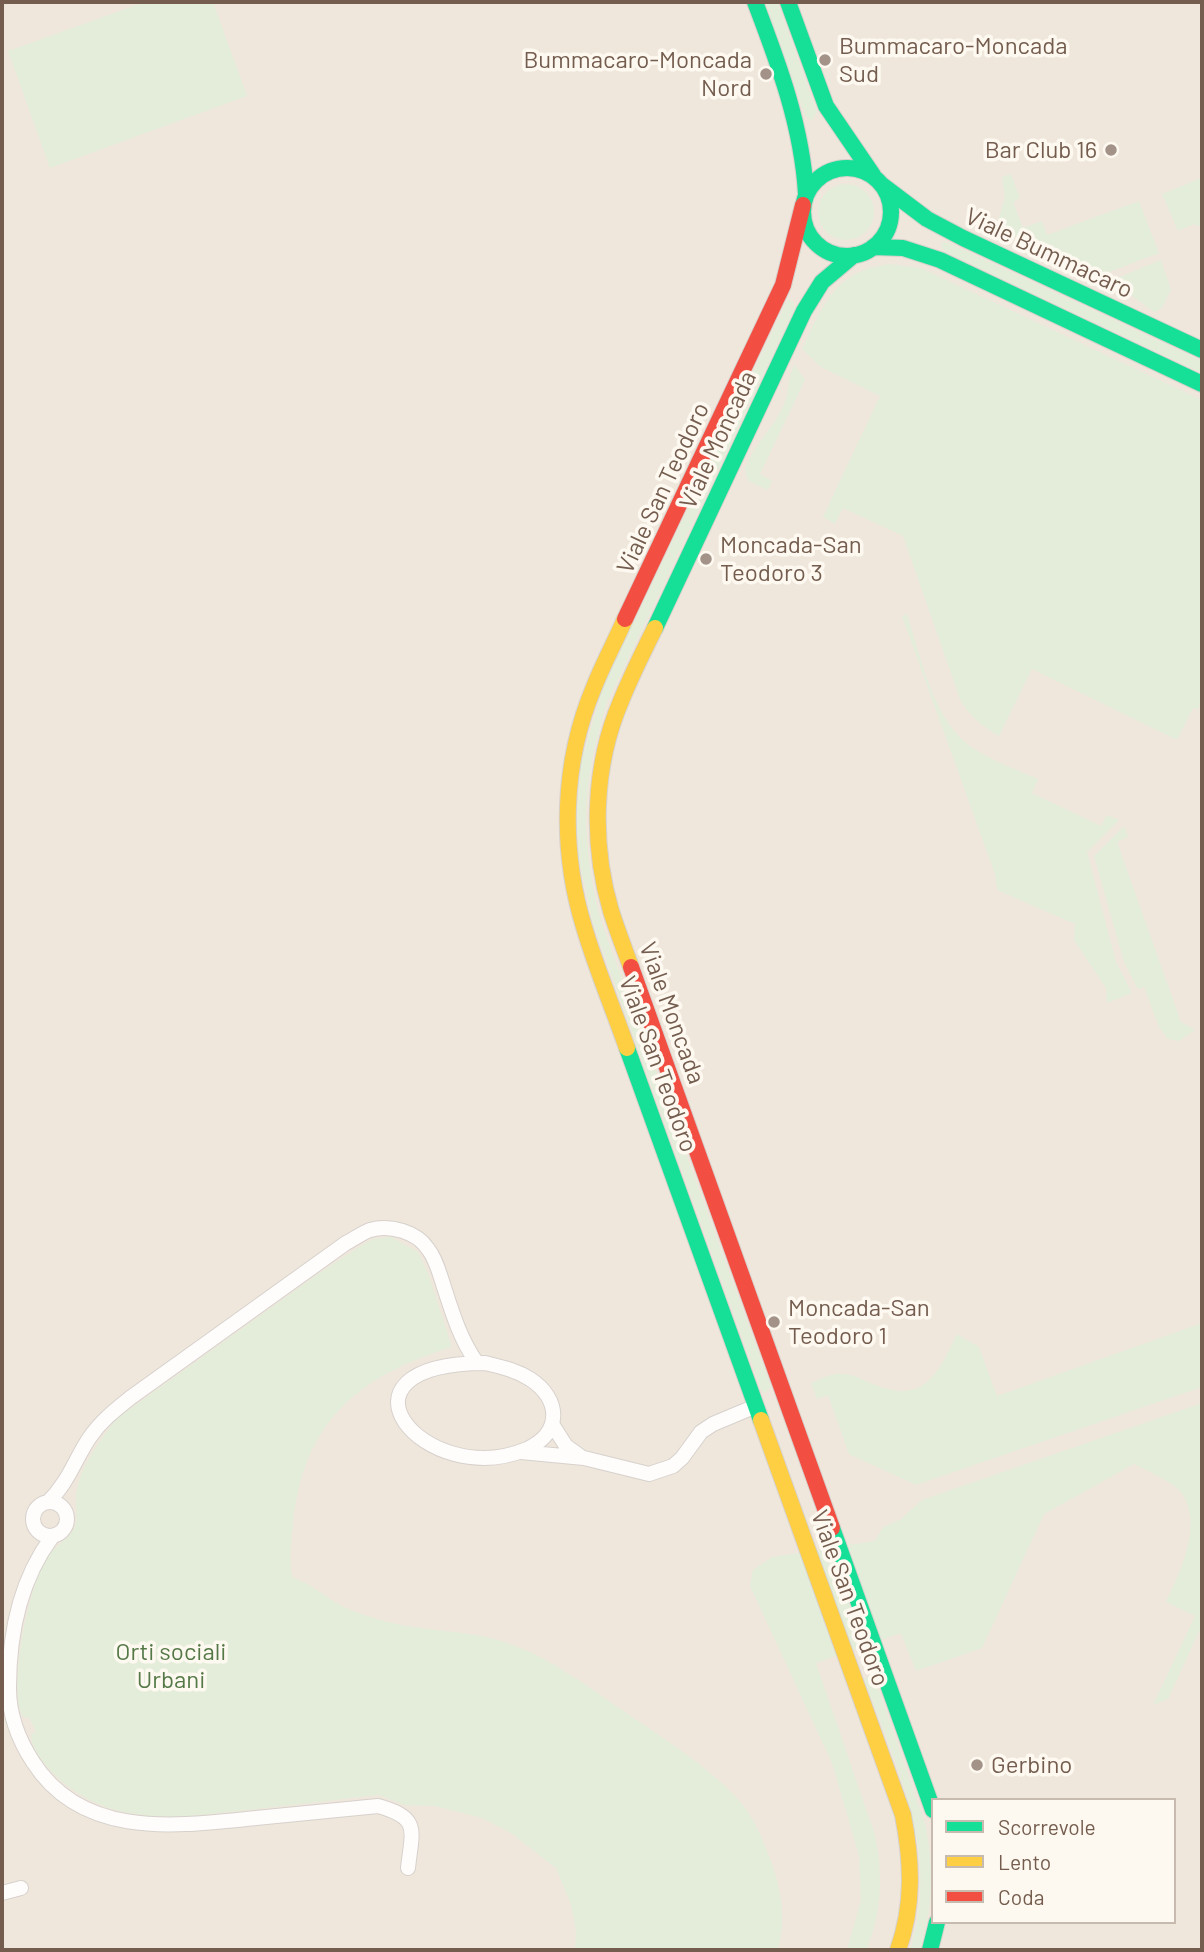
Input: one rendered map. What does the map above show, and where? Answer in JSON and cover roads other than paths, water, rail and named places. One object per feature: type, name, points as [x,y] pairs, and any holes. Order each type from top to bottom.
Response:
[{"type":"main road","name":"Viale San Teodoro","points":[[755,2],[810,127],[804,200],[792,256],[779,295],[593,688],[574,751],[567,825],[573,886],[584,928],[903,1815],[911,1867],[911,1902],[898,1950]]},
{"type":"main road","name":"Viale Bummacaro","points":[[788,2],[826,106],[878,181],[927,219],[1202,351]]},
{"type":"main road","points":[[810,127],[827,115],[826,106]]},
{"type":"main road","points":[[873,247],[887,229],[890,218],[890,206],[878,181],[864,171],[841,167],[820,176],[804,200],[803,217],[812,239],[831,253],[854,255],[873,247],[903,248],[940,260],[1202,384]]},
{"type":"main road","points":[[940,260],[934,246],[936,239],[948,230]]},
{"type":"main road","name":"Viale Moncada","points":[[854,255],[822,282],[804,311],[620,702],[609,732],[602,765],[597,828],[599,860],[611,911],[931,1804]]},
{"type":"main road","points":[[779,295],[796,292],[802,299],[804,311]]},
{"type":"main road","points":[[756,1406],[784,1396]]},
{"type":"main road","points":[[780,1472],[808,1462]]},
{"type":"main road","points":[[930,1950],[936,1924]]},
{"type":"street","points":[[29,1578],[36,1546],[33,1518],[35,1511],[59,1492],[89,1438],[104,1420],[130,1398],[346,1243],[371,1230],[389,1228],[404,1231],[428,1247],[464,1344],[477,1363]]},
{"type":"street","points":[[450,1366],[458,1353],[456,1325]]},
{"type":"street","points":[[519,1452],[536,1445],[547,1436],[553,1415],[551,1401],[544,1391],[530,1379],[510,1369],[477,1363],[450,1366],[411,1379],[397,1395],[397,1409],[407,1428],[426,1442],[459,1455],[480,1457],[519,1452],[584,1458],[649,1474],[663,1471],[682,1458],[701,1432],[713,1424],[756,1406]]},
{"type":"street","points":[[552,1424],[566,1446],[584,1458]]},
{"type":"street","points":[[36,1530],[43,1536],[52,1537],[61,1534],[66,1527],[72,1471]]},
{"type":"street","points":[[48,1502],[57,1503],[68,1517]]},
{"type":"street","points":[[52,1537],[29,1578],[17,1612],[9,1657],[9,1704],[23,1746],[38,1771],[63,1796],[108,1818],[136,1824],[177,1826],[378,1805],[408,1819],[412,1828],[408,1868]]},
{"type":"street","points":[[2,1893],[21,1888]]},
{"type":"place","name":"Bummacaro-Moncada Sud","points":[[825,60]]},
{"type":"place","name":"Bummacaro-Moncada Nord","points":[[766,74]]},
{"type":"place","name":"Bar Club 16","points":[[1111,150]]},
{"type":"place","name":"Moncada-San Teodoro 3","points":[[706,559]]},
{"type":"place","name":"Moncada-San Teodoro 1","points":[[774,1322]]},
{"type":"place","name":"Gerbino","points":[[977,1765]]},
{"type":"park label","name":"Orti sociali Urbani","points":[[171,1666]]}]
